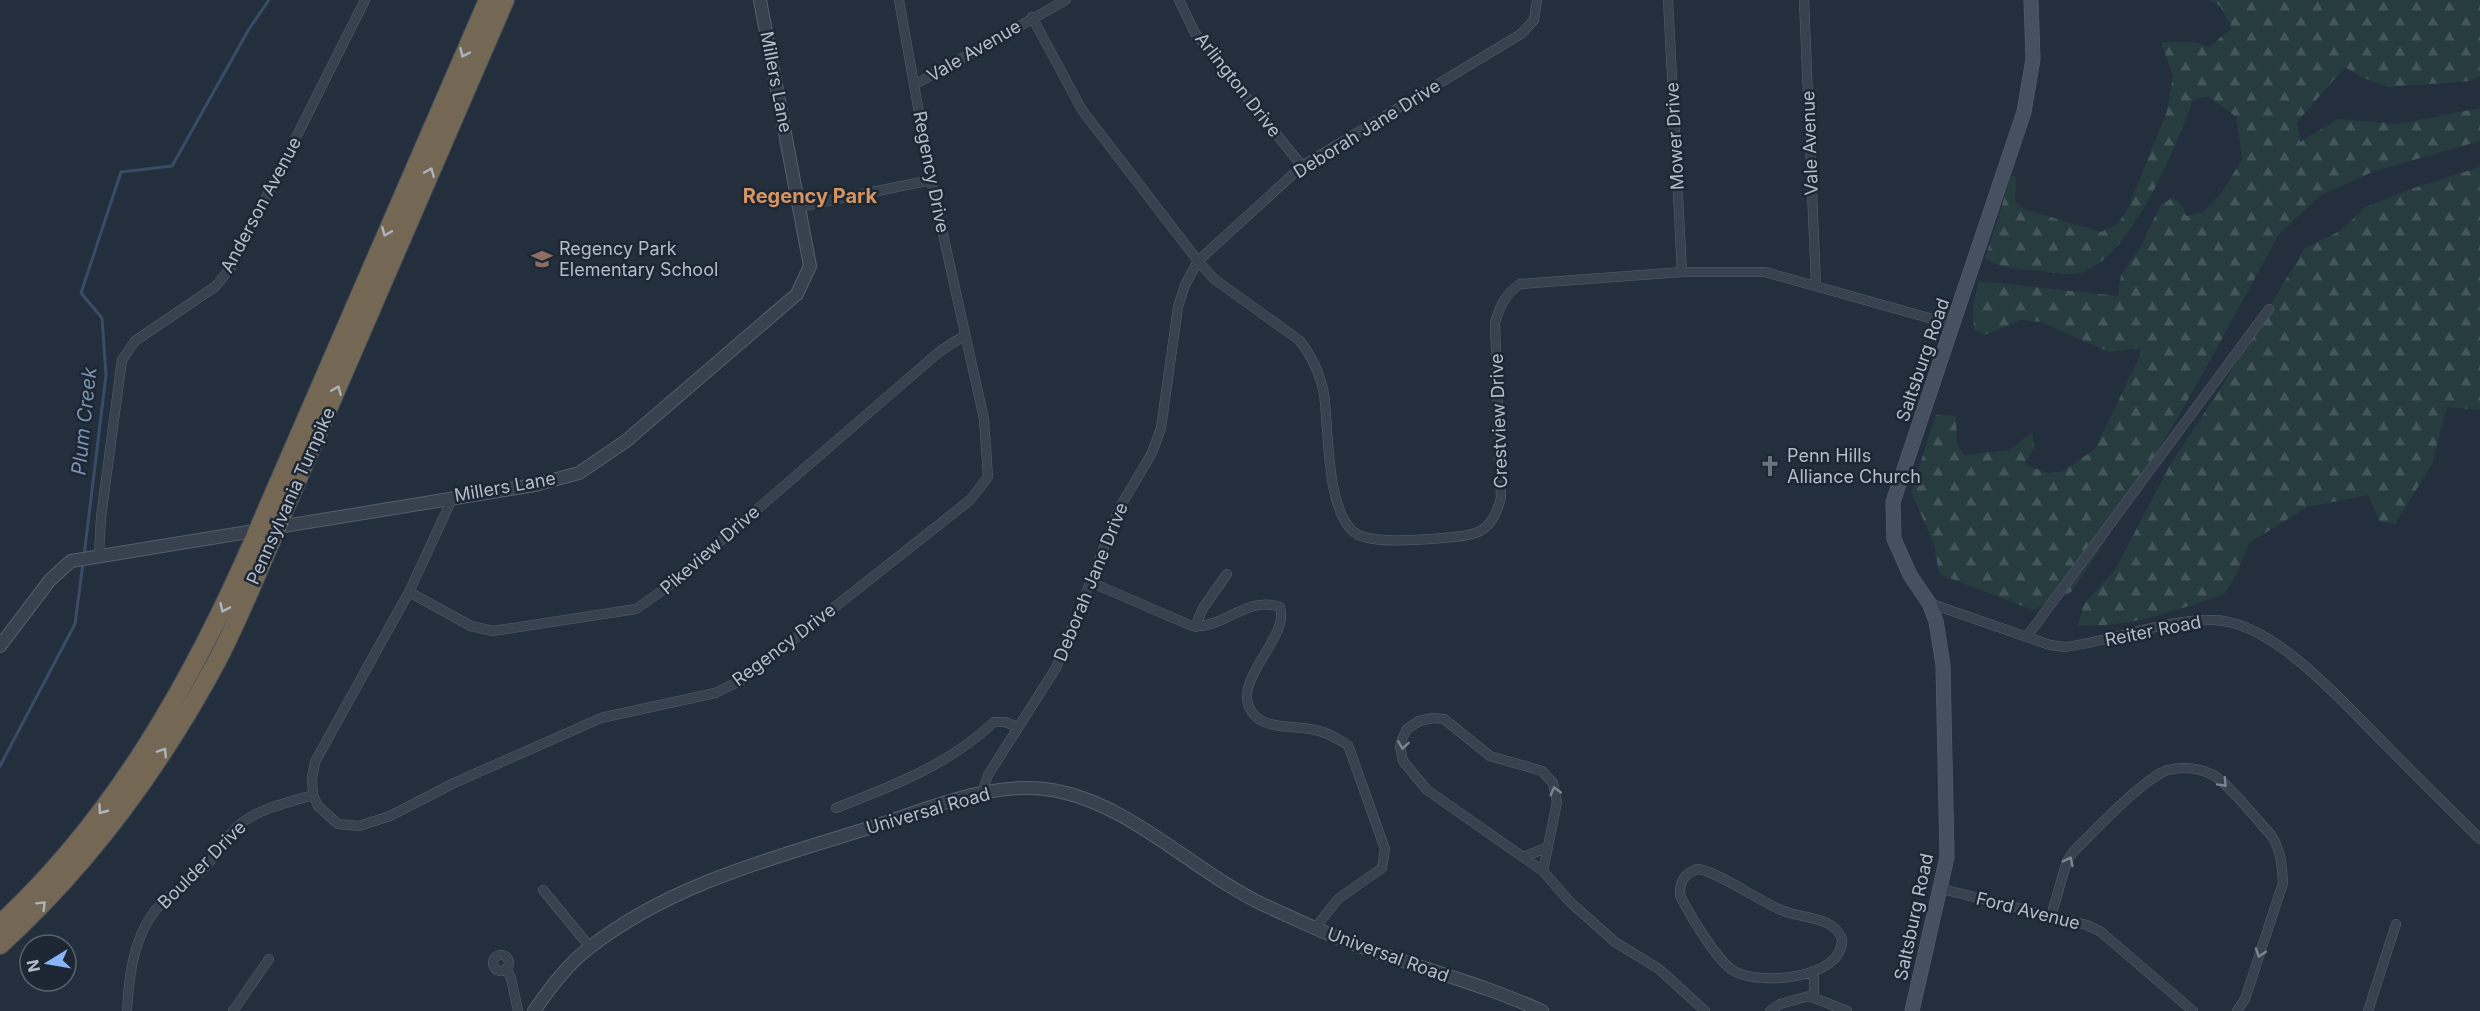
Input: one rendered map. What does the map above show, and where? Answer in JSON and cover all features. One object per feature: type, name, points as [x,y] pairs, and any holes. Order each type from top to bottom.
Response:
[{"type":"highway","name":"Pennsylvania Turnpike","points":[[0,945],[50,897],[105,833],[155,766],[218,659],[268,528],[488,0]]},
{"type":"highway","name":"Pennsylvania Turnpike","points":[[0,924],[47,876],[89,827],[154,735],[212,633],[268,528],[505,0]]},
{"type":"main road","name":"Saltsburg Road","points":[[1912,1011],[1942,889],[1948,833],[1943,665],[1939,632],[1929,603],[1899,552],[1892,526],[1892,508],[2024,112],[2033,59],[2031,0]]},
{"type":"street","name":"Anderson Avenue","points":[[88,557],[101,517],[122,360],[135,341],[216,286],[231,267],[365,0]]},
{"type":"street","name":"Millers Lane","points":[[0,645],[57,573],[88,557],[536,485],[579,473],[626,441],[797,294],[805,282],[810,266],[760,0]]},
{"type":"street","name":"Regency Drive","points":[[313,795],[318,806],[338,824],[359,826],[390,816],[454,783],[601,718],[715,693],[744,679],[970,500],[988,477],[989,464],[984,418],[931,180],[899,0]]},
{"type":"street","name":"Vale Avenue","points":[[914,85],[1066,0]]},
{"type":"street","name":"Arlington Drive","points":[[1179,0],[1195,33],[1302,166]]},
{"type":"street","name":"Deborah Jane Drive","points":[[982,793],[988,775],[1056,668],[1120,507],[1152,453],[1161,428],[1178,307],[1185,285],[1197,261],[1302,166],[1521,34],[1534,20],[1537,0]]},
{"type":"street","name":"Mower Drive","points":[[1668,0],[1682,272]]},
{"type":"street","name":"Vale Avenue","points":[[1804,0],[1816,286]]},
{"type":"street","name":"Crestview Drive","points":[[1032,18],[1082,110],[1197,261],[1214,279],[1299,340],[1313,361],[1324,394],[1336,495],[1346,524],[1362,537],[1407,540],[1475,534],[1489,526],[1496,517],[1501,498],[1495,323],[1500,304],[1509,292],[1520,284],[1558,279],[1682,272],[1765,272],[1954,325]]},
{"type":"street","points":[[800,207],[931,180]]},
{"type":"street","points":[[2028,635],[2269,309]]},
{"type":"street","name":"Pikeview Drive","points":[[409,592],[471,626],[493,631],[636,609],[666,588],[930,360],[965,335]]},
{"type":"street","points":[[313,795],[312,778],[315,762],[409,592],[453,497]]},
{"type":"street","points":[[1195,627],[1203,608],[1227,574]]},
{"type":"street","points":[[1090,582],[1195,627],[1208,624],[1252,605],[1262,603],[1280,607],[1282,614],[1280,625],[1253,673],[1247,698],[1249,707],[1263,722],[1319,731],[1348,745],[1385,849],[1386,859],[1382,868],[1338,899],[1314,928]]},
{"type":"street","name":"Reiter Road","points":[[1929,603],[2028,635],[2050,645],[2065,647],[2186,622],[2214,620],[2236,623],[2251,630],[2306,666],[2480,839]]},
{"type":"street","points":[[1543,872],[1557,802],[1557,792],[1549,776],[1535,768],[1490,756],[1444,719],[1426,718],[1407,729],[1400,746],[1401,754],[1407,768],[1418,780],[1444,804],[1543,872],[1570,902],[1615,942],[1659,969],[1705,1011]]},
{"type":"street","points":[[836,808],[899,783],[963,749],[994,722],[1005,722],[1018,727]]},
{"type":"street","points":[[2051,916],[2067,861],[2074,851],[2152,779],[2167,770],[2183,768],[2202,770],[2216,776],[2271,835],[2278,845],[2282,863],[2283,883],[2245,999],[2237,1011]]},
{"type":"street","name":"Universal Road","points":[[534,1011],[557,979],[590,947],[648,910],[734,869],[982,793],[1028,788],[1050,789],[1080,798],[1118,815],[1259,903],[1314,928],[1542,1011]]},
{"type":"street","name":"Boulder Drive","points":[[127,1011],[133,956],[142,932],[165,899],[201,872],[239,825],[254,814],[313,795]]},
{"type":"street","points":[[1523,857],[1546,848]]},
{"type":"street","points":[[1697,869],[1704,869],[1764,903],[1836,928],[1842,939],[1841,951],[1827,967],[1814,972],[1759,979],[1731,969],[1683,902],[1680,888],[1685,876],[1697,869]]},
{"type":"street","name":"Ford Avenue","points":[[1942,889],[2087,925],[2101,932],[2193,1011]]},
{"type":"street","points":[[543,890],[590,947]]},
{"type":"street","points":[[2368,1011],[2396,924]]},
{"type":"street","points":[[233,1011],[269,959]]},
{"type":"street","points":[[506,968],[512,978],[518,1011]]},
{"type":"street","points":[[1814,972],[1814,996]]},
{"type":"street","points":[[1770,1011],[1790,1000],[1814,996],[1847,1011]]},
{"type":"green space","points":[[2209,0],[2480,0],[2480,76],[2471,81],[2388,87],[2361,77],[2345,67],[2297,122],[2300,142],[2338,119],[2399,124],[2480,108],[2480,141],[2375,171],[2321,195],[2279,234],[2201,377],[2101,548],[2071,592],[2033,610],[1939,574],[1934,544],[1911,492],[1936,415],[1956,416],[1957,444],[1964,455],[2010,450],[2032,432],[2034,449],[2024,464],[2048,473],[2063,471],[2095,449],[2140,356],[2140,348],[2109,352],[2041,322],[2021,320],[1985,335],[1974,330],[1973,306],[1979,281],[2118,296],[2121,275],[2140,248],[2160,206],[2173,197],[2183,207],[2186,216],[2203,212],[2222,192],[2242,159],[2236,117],[2208,96],[2193,100],[2163,172],[2149,198],[2134,224],[2117,246],[2099,263],[2080,273],[2065,274],[2011,268],[1985,259],[2011,176],[2016,177],[2015,202],[2024,209],[2101,232],[2118,224],[2129,206],[2167,111],[2173,76],[2161,42],[2192,42],[2209,47],[2232,28],[2220,6]]},
{"type":"green space","points":[[2480,167],[2480,410],[2447,407],[2432,464],[2395,524],[2379,521],[2368,495],[2307,507],[2249,543],[2236,575],[2224,594],[2152,617],[2115,624],[2078,625],[2084,604],[2115,570],[2170,465],[2226,380],[2304,249],[2342,230],[2365,207],[2411,189]]},
{"type":"waterway","name":"Plum Creek","points":[[84,556],[106,375],[102,318],[81,293],[121,172],[172,166],[249,29],[269,0]]},
{"type":"waterway","name":"Plum Creek","points":[[0,766],[75,624],[83,563]]},
{"type":"place","name":"Regency Park Elementary School","points":[[542,259]]},
{"type":"place","name":"Penn Hills Alliance Church","points":[[1770,466]]},
{"type":"district","name":"Regency Park","points":[[810,196]]}]
